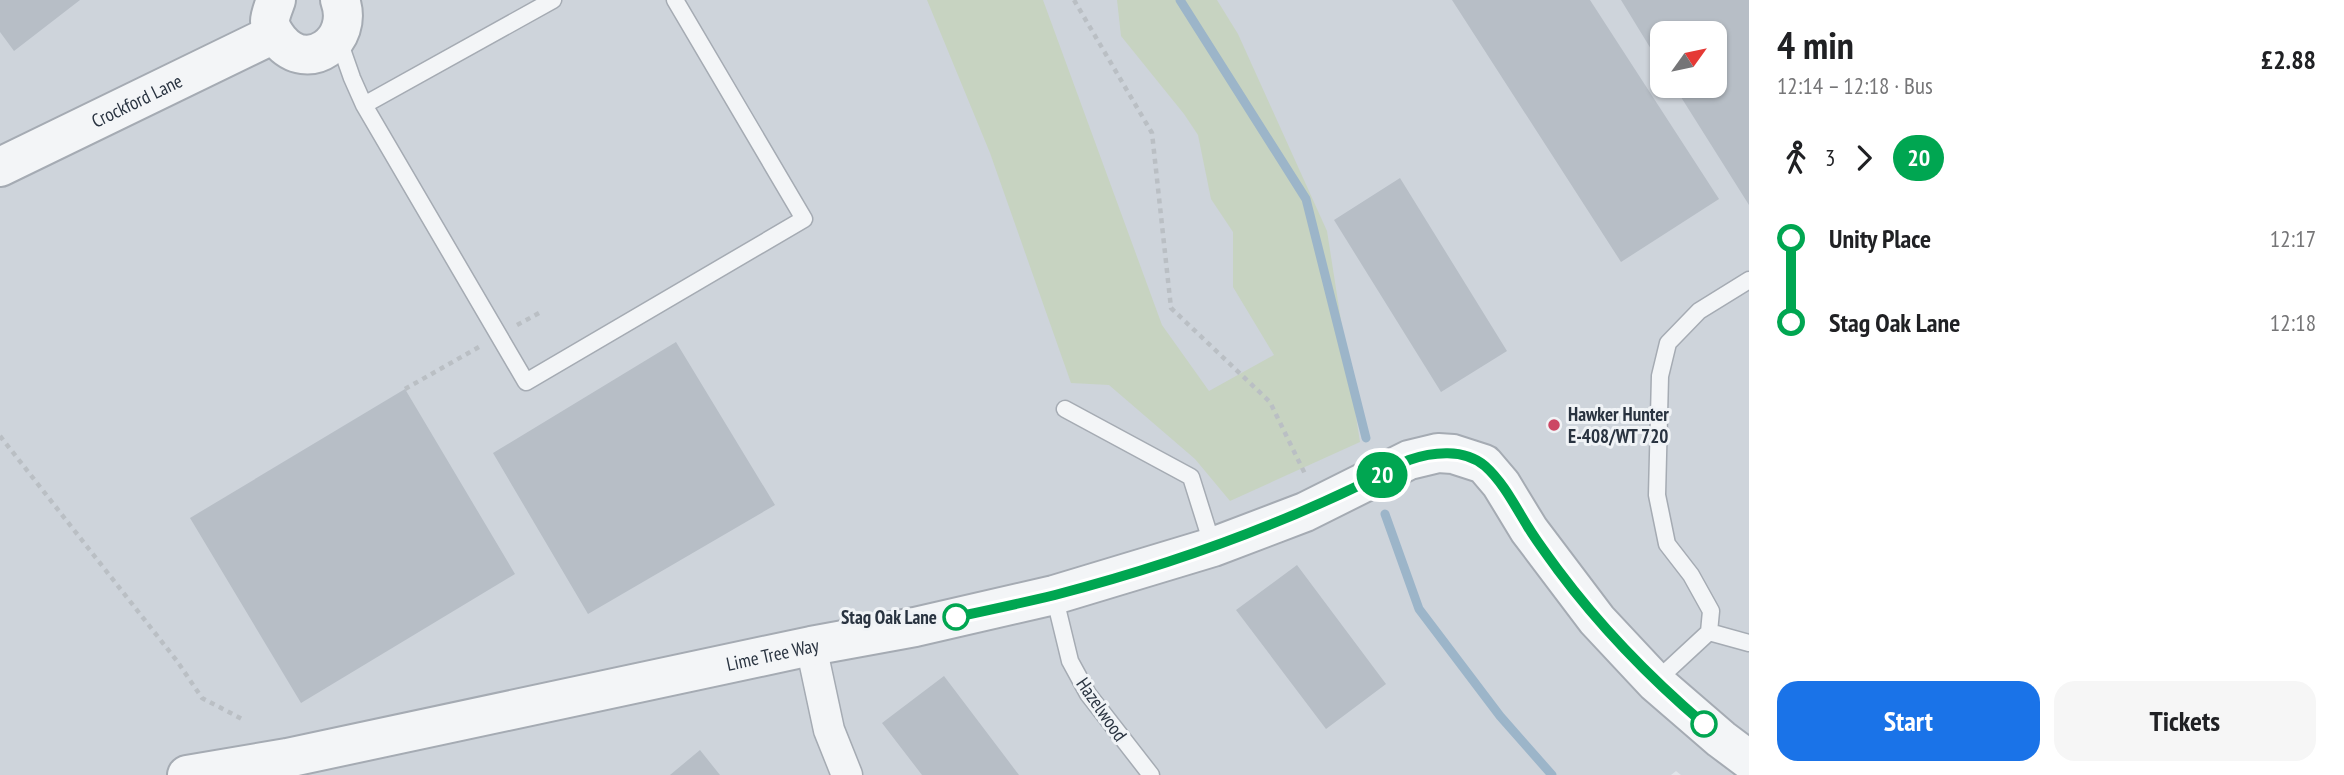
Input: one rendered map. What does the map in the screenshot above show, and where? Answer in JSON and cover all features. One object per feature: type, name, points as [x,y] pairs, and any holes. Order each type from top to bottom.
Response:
[{"type":"street","points":[[328,45],[344,24],[344,11],[340,0]]},
{"type":"street","name":"Crockford Lane","points":[[0,167],[275,17],[285,47],[300,54],[328,45]]},
{"type":"street","name":"Lime Tree Way","points":[[187,775],[287,758],[811,646],[915,627],[1054,595],[1213,547],[1305,512],[1423,455],[1453,454],[1483,464],[1597,620],[1655,682],[1749,760]]},
{"type":"street","points":[[811,646],[829,730],[847,775]]},
{"type":"lane","points":[[364,105],[553,0]]},
{"type":"lane","points":[[328,45],[352,78],[364,105],[526,382],[804,219],[675,0]]},
{"type":"lane","points":[[328,45],[352,78]]},
{"type":"lane","points":[[1655,682],[1709,632],[1710,611],[1691,575],[1667,544],[1657,495],[1660,376],[1668,343],[1699,311],[1749,280]]},
{"type":"lane","points":[[1065,409],[1191,477],[1213,547]]},
{"type":"lane","name":"Hazelwood","points":[[1054,595],[1070,661],[1088,694],[1151,775]]},
{"type":"lane","points":[[1709,632],[1749,643]]},
{"type":"path","points":[[1074,0],[1152,133],[1171,308],[1270,402],[1308,480]]},
{"type":"path","points":[[405,389],[541,312]]},
{"type":"path","points":[[0,436],[177,661],[202,698],[242,719]]},
{"type":"shaded area","points":[[0,0],[1749,0],[1749,775],[1681,775],[1676,771],[1671,775],[0,775]]},
{"type":"green space","points":[[927,0],[1043,0],[1162,325],[1209,391],[1274,355],[1233,287],[1233,232],[1211,199],[1198,135],[1121,36],[1117,0],[1217,0],[1238,34],[1327,231],[1360,442],[1230,501],[1195,459],[1109,385],[1071,383],[990,153]]},
{"type":"building","points":[[0,0],[80,0],[14,51],[0,32]]},
{"type":"building","points":[[1452,0],[1590,0],[1650,93],[1650,98],[1654,98],[1719,199],[1621,262]]},
{"type":"building","points":[[1621,0],[1749,0],[1749,205],[1682,98],[1727,98],[1727,21],[1650,21],[1650,47]]},
{"type":"building","points":[[1400,178],[1507,351],[1441,392],[1334,220]]},
{"type":"building","points":[[676,342],[775,505],[588,614],[493,453]]},
{"type":"building","points":[[405,389],[515,574],[301,703],[190,518]]},
{"type":"building","points":[[1297,565],[1386,684],[1326,729],[1236,610]]},
{"type":"building","points":[[944,676],[1019,775],[922,775],[882,723]]},
{"type":"building","points":[[700,750],[720,775],[670,775]]},
{"type":"waterway","points":[[1180,0],[1306,199],[1366,438]]},
{"type":"waterway","points":[[1385,514],[1419,609],[1500,716],[1552,775]]},
{"type":"bus line","name":"20","points":[[956,617],[1054,595],[1213,547],[1305,512],[1409,460],[1423,455],[1453,454],[1483,464],[1597,620],[1655,682],[1704,724]]},
{"type":"place","name":"Hawker Hunter E-408/WT 720","points":[[1554,425]]},
{"type":"place","name":"Stag Oak Lane","points":[[956,617]]}]
